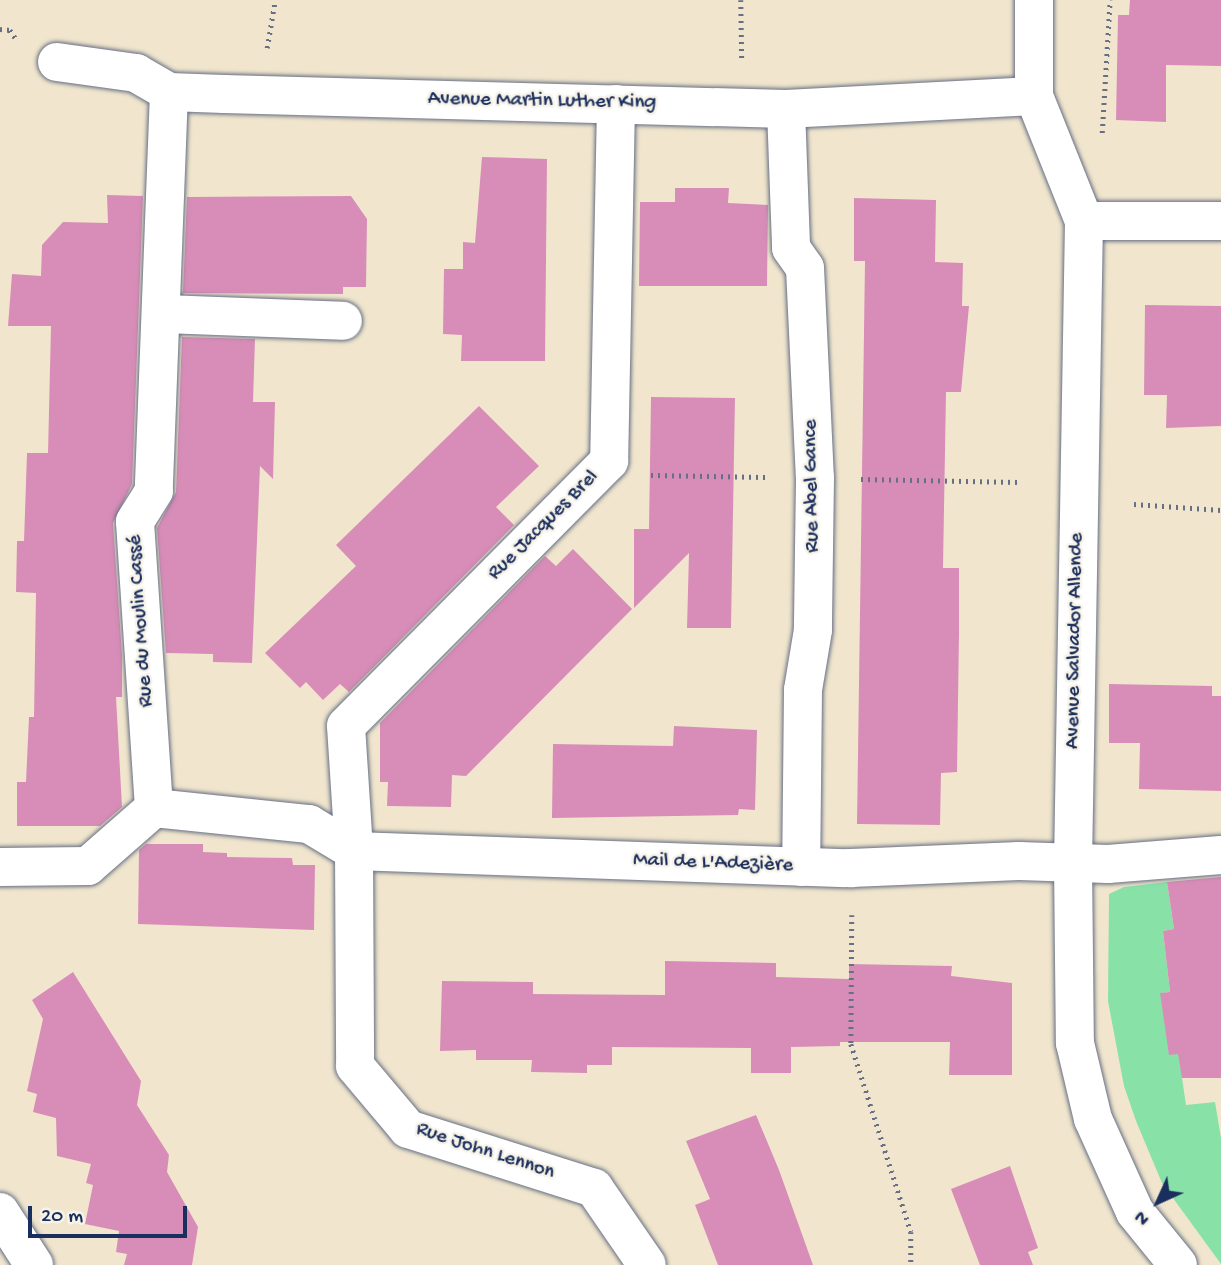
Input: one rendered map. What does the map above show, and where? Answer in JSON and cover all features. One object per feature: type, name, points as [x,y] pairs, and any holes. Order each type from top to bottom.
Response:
[{"type":"street","name":"Avenue Salvador Allende","points":[[1034,0],[1034,96],[1084,221],[1073,863],[1075,1044],[1093,1119],[1135,1212],[1178,1265]]},
{"type":"street","name":"Avenue Martin Luther King","points":[[57,62],[136,73],[169,92],[786,109],[1034,96]]},
{"type":"street","name":"Rue du Moulin Cassé","points":[[154,808],[135,522],[154,492],[164,314],[169,92]]},
{"type":"street","name":"Rue Jacques Brel","points":[[354,852],[346,726],[609,461],[616,104]]},
{"type":"street","name":"Rue Abel Gance","points":[[786,109],[791,248],[805,268],[815,478],[813,630],[803,690],[801,867]]},
{"type":"street","points":[[1084,221],[1221,221]]},
{"type":"street","points":[[164,314],[343,321]]},
{"type":"street","points":[[0,867],[88,866],[154,808],[309,824],[354,852]]},
{"type":"street","name":"Mail de L'Adezière","points":[[354,852],[851,868],[1019,861],[1073,863],[1221,855]]},
{"type":"street","name":"Rue John Lennon","points":[[354,852],[355,1066],[408,1129],[594,1188],[648,1265]]},
{"type":"street","points":[[0,1212],[34,1265]]},
{"type":"path","points":[[741,0],[743,107]]},
{"type":"path","points":[[1102,141],[1110,0]]},
{"type":"path","points":[[1134,504],[1221,510]]},
{"type":"path","points":[[851,868],[851,1044],[911,1232],[911,1265]]},
{"type":"green space","points":[[1167,882],[1174,929],[1163,931],[1170,992],[1161,993],[1221,1048],[1182,1078],[1186,1105],[1215,1102],[1221,1138],[1221,1264],[1162,1183],[1124,1086],[1108,1001],[1109,894],[1124,887]]},
{"type":"building","points":[[1130,0],[1221,0],[1221,66],[1166,65],[1166,122],[1116,120],[1118,15],[1129,15]]},
{"type":"building","points":[[482,157],[547,159],[545,361],[461,361],[462,335],[443,334],[444,269],[463,269],[463,242],[475,243]]},
{"type":"building","points":[[675,188],[729,188],[728,203],[768,205],[767,286],[639,286],[640,202],[675,202]]},
{"type":"building","points":[[107,195],[143,196],[132,484],[113,523],[122,655],[122,697],[116,697],[122,807],[100,826],[17,826],[17,782],[26,782],[29,717],[34,717],[36,593],[16,592],[17,541],[24,541],[27,453],[48,453],[51,326],[8,326],[12,274],[41,276],[42,245],[63,222],[108,223]]},
{"type":"building","points":[[351,196],[367,219],[366,287],[343,287],[343,294],[183,293],[187,197]]},
{"type":"building","points":[[854,198],[936,200],[935,262],[963,263],[962,306],[969,306],[961,392],[946,392],[943,568],[959,568],[959,633],[957,772],[941,773],[940,825],[857,824],[865,261],[854,261]]},
{"type":"building","points":[[1145,305],[1221,306],[1221,426],[1166,428],[1167,395],[1144,395]]},
{"type":"building","points":[[182,337],[255,339],[253,402],[275,402],[273,479],[260,466],[252,663],[213,662],[213,654],[166,653],[157,528],[176,492]]},
{"type":"building","points":[[651,397],[735,398],[731,628],[687,628],[689,553],[634,608],[634,529],[649,529]]},
{"type":"building","points":[[479,406],[539,466],[496,507],[514,525],[349,692],[340,684],[323,700],[306,682],[300,688],[265,653],[356,566],[336,545]]},
{"type":"building","points":[[573,549],[632,609],[466,776],[452,775],[451,807],[387,806],[388,782],[380,782],[380,723],[545,556],[556,566]]},
{"type":"building","points":[[1109,684],[1212,686],[1212,696],[1221,696],[1221,791],[1139,789],[1140,743],[1109,743]]},
{"type":"building","points":[[674,726],[757,730],[755,810],[739,809],[738,815],[552,818],[553,744],[673,746]]},
{"type":"building","points":[[146,844],[203,844],[203,852],[227,853],[227,857],[292,858],[293,865],[315,865],[314,930],[138,924],[139,850]]},
{"type":"building","points":[[1221,877],[1221,1078],[1182,1078],[1178,1054],[1169,1055],[1160,993],[1170,992],[1163,931],[1174,929],[1167,882]]},
{"type":"building","points":[[665,961],[776,963],[776,977],[849,979],[849,964],[952,966],[951,976],[1012,983],[1012,1075],[949,1075],[950,1042],[840,1042],[840,1046],[791,1047],[791,1073],[751,1073],[751,1048],[612,1047],[612,1065],[587,1065],[587,1073],[531,1072],[532,1060],[476,1060],[476,1050],[440,1051],[442,981],[533,982],[533,994],[665,995]]},
{"type":"building","points":[[73,972],[141,1081],[137,1105],[169,1155],[167,1172],[198,1227],[192,1265],[124,1265],[127,1254],[116,1252],[119,1231],[85,1224],[93,1185],[86,1183],[91,1164],[57,1156],[56,1118],[33,1112],[37,1094],[27,1091],[43,1019],[32,1000]]},
{"type":"building","points":[[756,1115],[813,1265],[718,1265],[695,1205],[710,1199],[686,1141]]},
{"type":"building","points":[[1010,1166],[1038,1248],[1028,1252],[1033,1265],[980,1265],[951,1189]]}]
